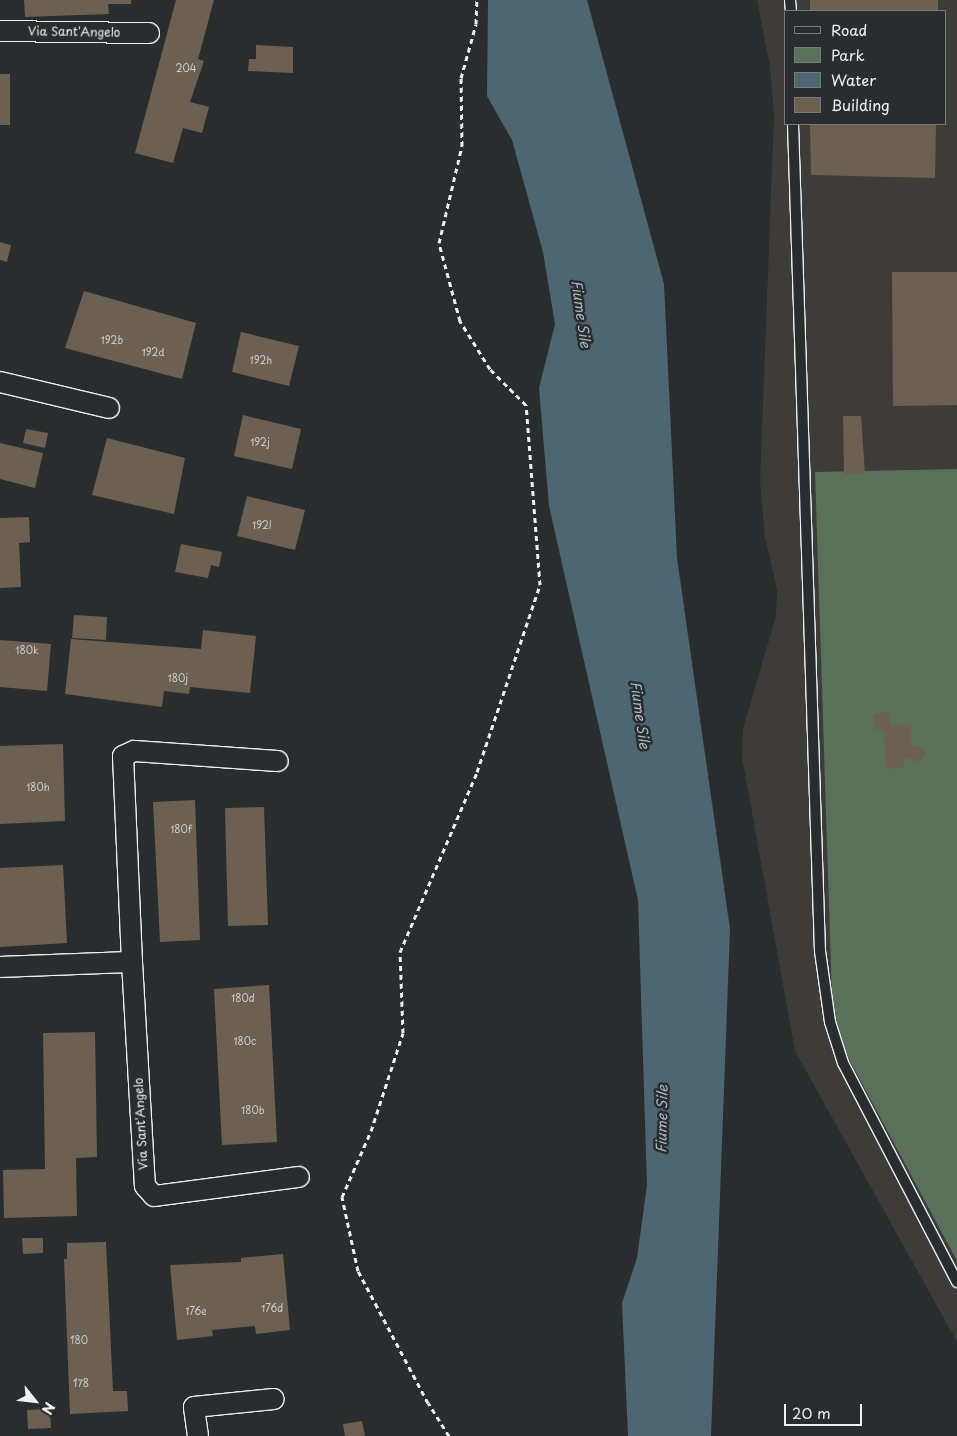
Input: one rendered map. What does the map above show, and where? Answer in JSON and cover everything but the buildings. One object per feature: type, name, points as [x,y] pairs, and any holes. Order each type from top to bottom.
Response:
[{"type":"street","name":"Via Sant'Angelo","points":[[0,31],[148,33]]},
{"type":"street","points":[[0,382],[109,408]]},
{"type":"street","name":"Via Sant'Angelo","points":[[278,761],[134,751],[123,756],[132,962],[145,1186],[154,1196],[298,1177]]},
{"type":"street","points":[[0,967],[132,962]]},
{"type":"street","points":[[198,1436],[194,1407],[274,1399]]},
{"type":"lane","points":[[793,125],[822,968],[830,1022],[843,1064],[957,1282]]},
{"type":"path","points":[[449,1436],[428,1403],[358,1271],[342,1197],[371,1132],[403,1034],[400,952],[477,772],[540,584],[526,404],[490,369],[460,321],[438,243],[462,146],[461,78],[476,24],[477,0]]},
{"type":"shaded area","points":[[757,0],[957,0],[957,1342],[795,1051],[742,757],[743,729],[776,616],[777,590],[765,537],[760,482],[774,116],[770,67]]},
{"type":"green space","points":[[957,469],[957,1261],[842,1046],[832,999],[815,472]]},
{"type":"water","name":"Fiume Sile","points":[[488,0],[587,0],[664,284],[677,558],[730,929],[711,1436],[628,1436],[622,1303],[637,1258],[647,1185],[638,900],[549,506],[539,388],[555,324],[543,252],[512,140],[487,96]]}]
